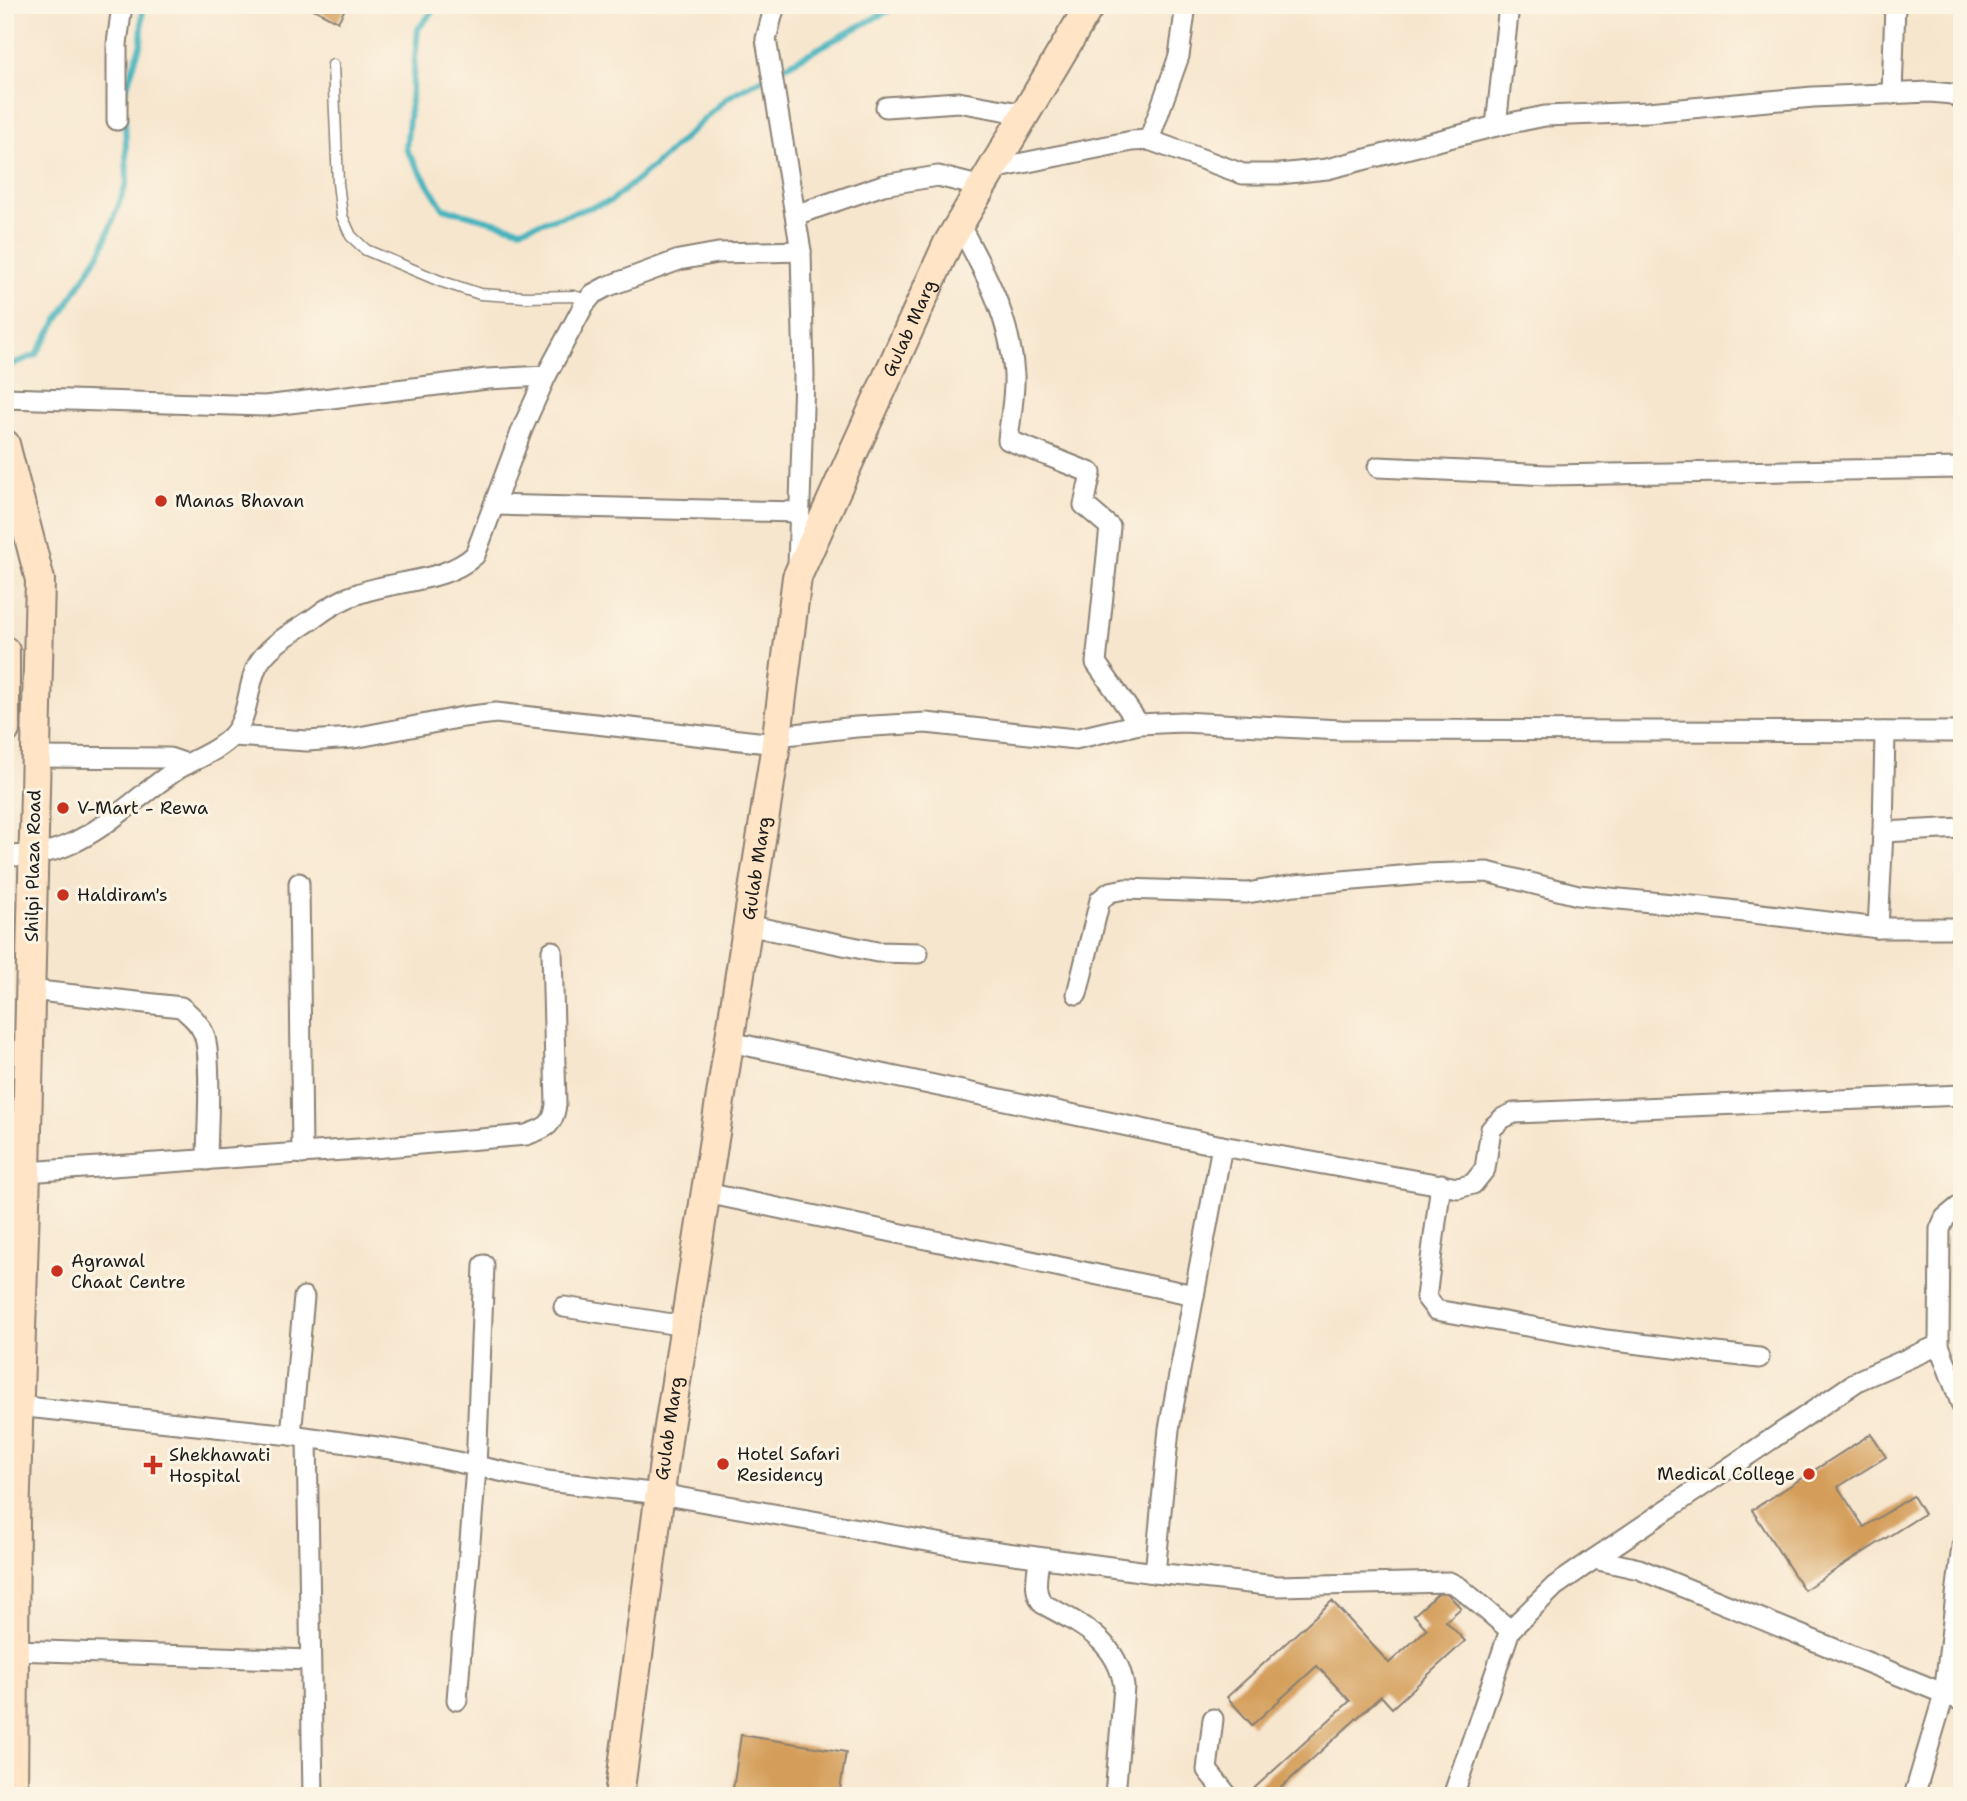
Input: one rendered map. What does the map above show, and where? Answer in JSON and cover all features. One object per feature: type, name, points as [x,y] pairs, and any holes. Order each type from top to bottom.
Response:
[{"type":"street","points":[[117,120],[117,44],[122,5]]},
{"type":"street","points":[[775,5],[766,39],[801,251],[804,376],[797,577]]},
{"type":"street","name":"Gulab Marg","points":[[619,1796],[660,1494],[776,740],[797,577],[947,245],[1090,5]]},
{"type":"street","points":[[1149,140],[1179,56],[1186,5]]},
{"type":"street","points":[[1496,125],[1509,5]]},
{"type":"street","points":[[1892,94],[1895,5]]},
{"type":"street","points":[[795,215],[883,185],[938,176],[987,178],[1132,141],[1149,140],[1243,174],[1279,174],[1327,169],[1496,125],[1545,116],[1648,112],[1813,97],[1941,93],[1952,94],[1962,100]]},
{"type":"street","points":[[886,107],[958,102],[1025,114]]},
{"type":"street","points":[[959,224],[993,288],[1011,342],[1014,378],[1009,440],[1091,473],[1084,505],[1110,527],[1096,663],[1139,724]]},
{"type":"street","points":[[19,856],[68,845],[233,736],[242,718],[258,664],[272,648],[326,609],[359,593],[464,565],[475,555],[523,427],[546,376],[593,294],[666,264],[695,257],[719,253],[801,251]]},
{"type":"street","points":[[5,398],[265,406],[487,379],[546,376]]},
{"type":"street","name":"Shilpi Plaza Road","points":[[5,444],[40,580],[35,757],[19,856],[30,990],[16,1171],[17,1406],[13,1796]]},
{"type":"street","points":[[1378,467],[1548,475],[1962,468]]},
{"type":"street","points":[[494,505],[799,512]]},
{"type":"street","points":[[5,651],[5,730]]},
{"type":"street","points":[[233,736],[307,741],[354,738],[496,713],[776,740],[856,727],[926,723],[1045,738],[1074,739],[1139,724],[1182,722],[1341,730],[1962,732]]},
{"type":"street","points":[[1878,928],[1885,732]]},
{"type":"street","points":[[35,757],[169,758],[187,764]]},
{"type":"street","points":[[1883,832],[1962,828]]},
{"type":"street","points":[[1077,994],[1100,900],[1111,892],[1125,889],[1247,893],[1295,885],[1424,874],[1487,872],[1578,895],[1878,928],[1962,929]]},
{"type":"street","points":[[299,883],[302,1154]]},
{"type":"street","points":[[747,925],[877,952],[918,953]]},
{"type":"street","points":[[16,1171],[302,1154],[526,1135],[547,1127],[555,1118],[556,1105],[552,951]]},
{"type":"street","points":[[30,990],[181,1007],[197,1020],[205,1034],[208,1059],[207,1160]]},
{"type":"street","points":[[730,1042],[1223,1146],[1458,1188],[1473,1184],[1485,1169],[1491,1129],[1503,1118],[1514,1113],[1962,1095]]},
{"type":"street","points":[[1155,1573],[1169,1429],[1223,1146]]},
{"type":"street","points":[[1441,1184],[1426,1290],[1426,1297],[1436,1310],[1606,1340],[1759,1358]]},
{"type":"street","points":[[706,1193],[1195,1295]]},
{"type":"street","points":[[1962,1204],[1945,1218],[1940,1229],[1939,1345],[1962,1406]]},
{"type":"street","points":[[457,1700],[476,1468],[484,1265]]},
{"type":"street","points":[[304,1297],[299,1436],[310,1660],[313,1796]]},
{"type":"street","points":[[564,1307],[685,1326]]},
{"type":"street","points":[[1453,1796],[1510,1630],[1555,1586],[1859,1380],[1939,1345]]},
{"type":"street","points":[[17,1406],[299,1436],[405,1451],[547,1481],[660,1494],[955,1546],[1155,1573],[1277,1586],[1449,1582],[1459,1587],[1510,1630]]},
{"type":"street","points":[[1914,1796],[1953,1698],[1962,1546]]},
{"type":"street","points":[[1040,1558],[1036,1588],[1043,1604],[1104,1643],[1117,1658],[1122,1672],[1124,1687],[1115,1796]]},
{"type":"street","points":[[1594,1559],[1639,1569],[1953,1698]]},
{"type":"street","points":[[14,1650],[310,1660]]},
{"type":"street","points":[[1213,1719],[1207,1770],[1228,1796]]},
{"type":"lane","points":[[333,65],[342,216],[351,236],[366,250],[440,281],[480,294],[574,296],[588,301]]},
{"type":"building","points":[[306,5],[347,5],[338,22]]},
{"type":"building","points":[[1871,1434],[1886,1457],[1838,1487],[1864,1527],[1913,1496],[1924,1514],[1804,1590],[1752,1510]]},
{"type":"building","points":[[1443,1589],[1461,1608],[1446,1621],[1465,1641],[1392,1708],[1381,1696],[1272,1796],[1251,1796],[1249,1793],[1350,1701],[1317,1666],[1252,1725],[1227,1697],[1332,1601],[1389,1663],[1427,1629],[1414,1615]]},
{"type":"building","points":[[741,1735],[846,1752],[839,1796],[732,1796]]},
{"type":"waterway","points":[[124,95],[141,43],[143,5]]},
{"type":"waterway","points":[[438,5],[418,29],[406,149],[443,208],[520,229],[611,201],[655,165],[728,97],[899,5]]},
{"type":"waterway","points":[[5,367],[36,355],[102,249],[127,182],[125,117]]},
{"type":"place","name":"Manas Bhavan","points":[[161,501]]},
{"type":"place","name":"V-Mart - Rewa","points":[[63,808]]},
{"type":"place","name":"Haldiram's","points":[[63,895]]},
{"type":"place","name":"Agrawal Chaat Centre","points":[[57,1271]]},
{"type":"place","name":"Hotel Safari Residency","points":[[723,1464]]},
{"type":"place","name":"Shekhawati Hospital","points":[[153,1465]]},
{"type":"place","name":"Medical College","points":[[1809,1474]]}]
